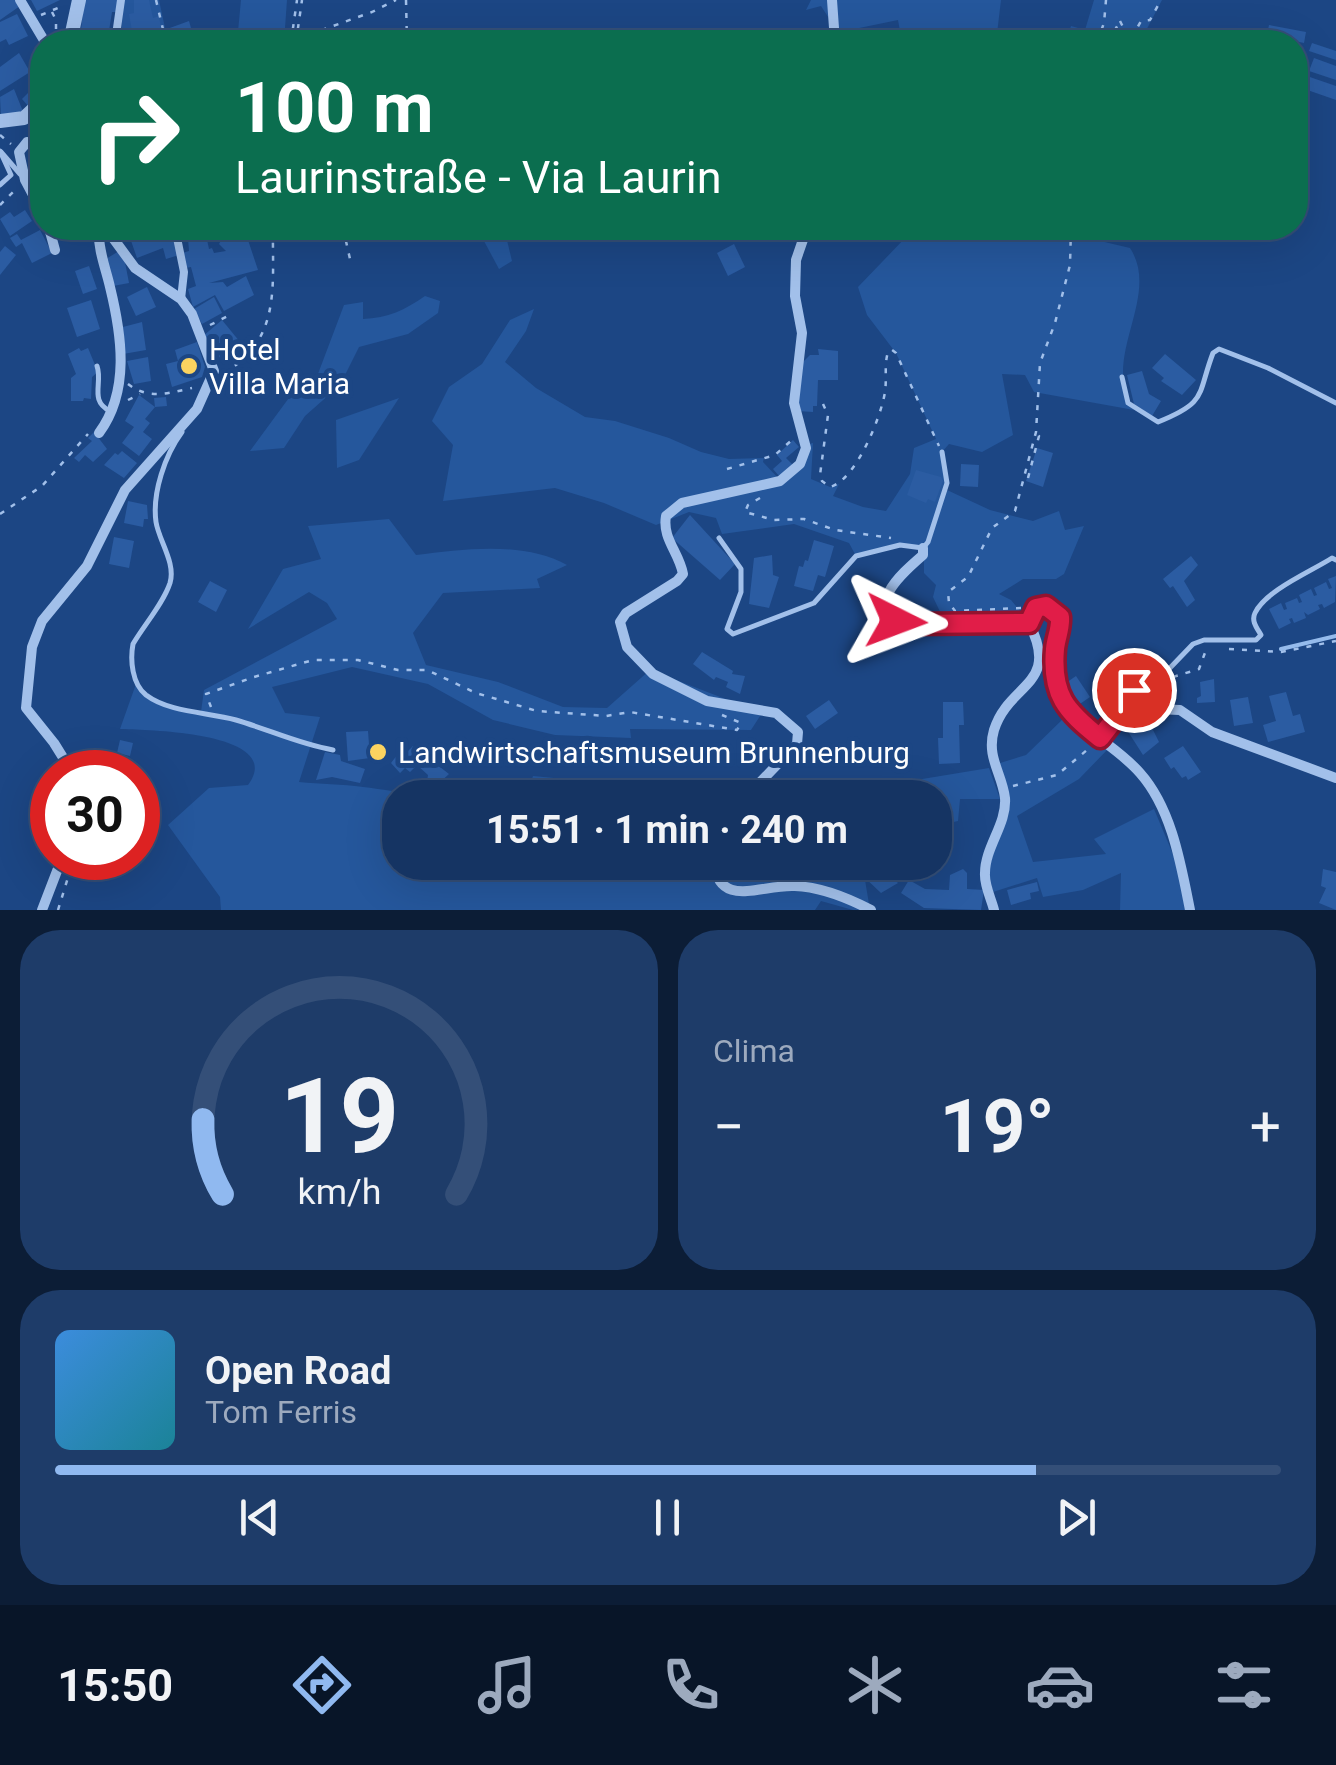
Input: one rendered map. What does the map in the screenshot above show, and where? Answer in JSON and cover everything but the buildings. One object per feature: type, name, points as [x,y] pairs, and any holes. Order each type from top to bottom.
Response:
[{"type":"street","points":[[20,0],[38,30]]},
{"type":"street","points":[[117,30],[121,0]]},
{"type":"street","points":[[832,0],[833,30]]},
{"type":"street","points":[[69,30],[72,2]]},
{"type":"street","points":[[0,121],[16,121],[30,114]]},
{"type":"street","points":[[30,144],[27,142],[20,152],[30,189]]},
{"type":"street","points":[[52,240],[55,250]]},
{"type":"street","points":[[96,432],[113,413],[122,379],[113,299],[98,240]]},
{"type":"street","points":[[60,750],[26,708],[36,633],[48,611],[87,566],[124,490],[194,412],[214,378],[200,331],[181,299],[135,268],[114,240]]},
{"type":"street","points":[[177,240],[184,272],[181,299]]},
{"type":"street","points":[[762,780],[796,744],[798,732],[776,713],[707,701],[653,674],[627,647],[620,622],[626,613],[677,582],[683,574],[680,558],[664,529],[666,516],[682,503],[787,477],[800,464],[806,448],[794,402],[802,334],[795,296],[796,260],[803,240]]},
{"type":"street","points":[[925,545],[923,555],[889,587],[887,601],[896,621],[911,624],[1030,618]]},
{"type":"street","points":[[1030,618],[1036,608],[1046,606],[1060,617],[1054,671],[1056,690],[1080,722],[1139,771],[1154,792],[1180,864],[1190,910]]},
{"type":"street","points":[[994,910],[985,869],[1005,799],[992,743],[998,720],[1036,672],[1040,660],[1041,646],[1030,618]]},
{"type":"street","points":[[1100,738],[1117,716],[1131,708],[1180,710],[1212,732],[1336,778]]},
{"type":"street","points":[[42,910],[54,880]]},
{"type":"street","points":[[717,880],[724,892],[742,898],[793,885],[846,896],[871,910]]},
{"type":"lane","points":[[0,150],[25,180]]},
{"type":"lane","points":[[0,150],[11,175],[0,186]]},
{"type":"lane","points":[[1122,376],[1128,403],[1158,422],[1178,414],[1200,396],[1211,358],[1218,350],[1268,368],[1336,403]]},
{"type":"lane","points":[[97,366],[100,373],[96,395],[103,408],[113,413]]},
{"type":"lane","points":[[194,412],[173,445],[158,487],[155,520],[171,570],[170,583],[133,644],[136,684],[145,694],[169,706],[240,721],[300,744],[334,750]]},
{"type":"lane","points":[[719,538],[741,569],[740,592],[727,630],[733,634],[814,603],[856,556],[900,545],[925,545],[946,483],[942,452]]},
{"type":"lane","points":[[1126,711],[1134,690],[1185,655],[1189,647],[1204,640],[1256,640],[1261,635],[1254,614],[1262,605],[1295,578],[1307,575],[1332,558],[1336,560]]},
{"type":"path","points":[[156,0],[163,30]]},
{"type":"path","points":[[296,30],[300,0]]},
{"type":"path","points":[[324,30],[396,0]]},
{"type":"path","points":[[406,0],[407,30]]},
{"type":"path","points":[[1105,30],[1106,0]]},
{"type":"path","points":[[1136,30],[1141,20],[1150,20],[1161,0]]},
{"type":"path","points":[[56,30],[51,12],[72,2]]},
{"type":"path","points":[[1101,30],[1104,23]]},
{"type":"path","points":[[0,135],[20,152]]},
{"type":"path","points":[[0,205],[25,180]]},
{"type":"path","points":[[214,378],[249,356],[267,325],[272,307],[273,240]]},
{"type":"path","points":[[346,240],[350,259]]},
{"type":"path","points":[[1030,618],[1020,607],[958,611],[951,608],[947,598],[950,588],[968,577],[992,528],[1015,511],[1036,432],[1040,362],[1064,291],[1070,240]]},
{"type":"path","points":[[200,331],[228,316]]},
{"type":"path","points":[[823,404],[828,415],[820,475],[830,486],[844,480],[870,437],[883,402],[885,364],[892,350],[942,452]]},
{"type":"path","points":[[122,379],[140,394]]},
{"type":"path","points":[[113,413],[140,394],[168,394],[192,388]]},
{"type":"path","points":[[727,469],[774,455],[796,436],[802,425]]},
{"type":"path","points":[[0,514],[53,476],[96,432]]},
{"type":"path","points":[[1027,480],[1039,436],[1036,432]]},
{"type":"path","points":[[762,496],[748,505],[745,512],[774,520],[804,519],[835,530],[899,539]]},
{"type":"path","points":[[1226,649],[1282,652],[1336,642]]},
{"type":"path","points":[[1164,680],[1198,668],[1206,649]]},
{"type":"path","points":[[212,706],[206,694],[254,676],[313,660],[358,660],[398,670],[428,670],[476,693],[537,711],[606,716],[630,712],[737,730],[741,723],[723,716]]},
{"type":"path","points":[[1001,786],[1057,774],[1100,738]]},
{"type":"path","points":[[58,910],[67,880]]},
{"type":"shaded area","points":[[123,0],[159,0],[165,30],[122,30]]},
{"type":"shaded area","points":[[241,0],[287,0],[285,30],[238,30]]},
{"type":"shaded area","points":[[811,0],[1001,0],[997,30],[900,30],[898,20],[835,30],[821,6],[806,10]]},
{"type":"shaded area","points":[[1094,0],[1162,0],[1146,30],[1085,30]]},
{"type":"shaded area","points":[[483,240],[507,240],[512,261],[499,269]]},
{"type":"shaded area","points":[[903,240],[1096,240],[1130,248],[1138,267],[1139,287],[1123,370],[1125,390],[1134,410],[1034,392],[1025,375],[1002,374],[1013,435],[982,452],[949,444],[942,452],[947,490],[990,510],[1033,521],[1059,511],[1065,530],[1084,526],[1064,574],[1056,579],[1023,579],[999,594],[1011,600],[1025,617],[944,620],[933,597],[936,585],[924,573],[924,548],[900,545],[856,556],[849,543],[794,524],[722,534],[716,518],[689,512],[656,525],[555,488],[443,501],[453,445],[432,421],[449,387],[482,364],[510,320],[534,309],[526,331],[505,362],[536,388],[585,417],[615,421],[729,459],[764,458],[763,462],[778,478],[787,477],[805,445],[813,443],[811,479],[830,487],[839,484],[833,496],[886,511],[910,474],[914,448],[936,439],[896,353],[867,315],[858,287]]},
{"type":"shaded area","points":[[425,296],[440,301],[438,313],[408,334],[359,347],[340,385],[305,416],[284,448],[250,451],[294,391],[310,395],[344,305],[363,302],[363,319],[372,318],[396,312]]},
{"type":"shaded area","points":[[399,398],[359,460],[337,468],[336,420]]},
{"type":"shaded area","points":[[389,519],[416,555],[474,549],[513,550],[550,557],[567,565],[537,579],[540,588],[443,593],[413,633],[426,665],[498,682],[563,707],[607,708],[650,670],[762,713],[751,730],[630,729],[631,738],[555,735],[493,720],[428,684],[352,667],[272,687],[285,713],[320,717],[299,782],[382,789],[382,880],[865,880],[870,910],[853,910],[821,901],[815,910],[221,910],[220,897],[168,825],[209,788],[248,785],[255,767],[248,754],[232,744],[209,738],[120,729],[136,684],[157,700],[201,712],[204,690],[337,619],[327,603],[309,592],[248,629],[283,569],[321,559],[308,526]]},
{"type":"shaded area","points":[[1064,718],[1109,748],[1079,779],[1017,816],[1033,862],[1106,854],[1094,839],[1154,809],[1180,871],[1185,910],[1120,910],[1121,873],[1083,890],[1043,897],[1037,878],[993,892],[988,871],[1010,798],[1000,763],[1026,755]]},
{"type":"shaded area","points":[[989,768],[1000,799],[960,799],[958,821],[952,822],[952,780],[916,780]]},
{"type":"shaded area","points":[[533,776],[555,780],[532,780]]},
{"type":"waterway","points":[[1281,649],[1336,636]]},
{"type":"place","name":"Hotel Villa Maria","points":[[189,366]]},
{"type":"place","name":"Landwirtschaftsmuseum Brunnenburg","points":[[378,752]]},
{"type":"route","points":[[896,621],[1029,623],[1031,613],[1046,606],[1058,613],[1061,624],[1056,640],[1056,690],[1075,718],[1100,738],[1117,716],[1126,711],[1134,690]]}]
